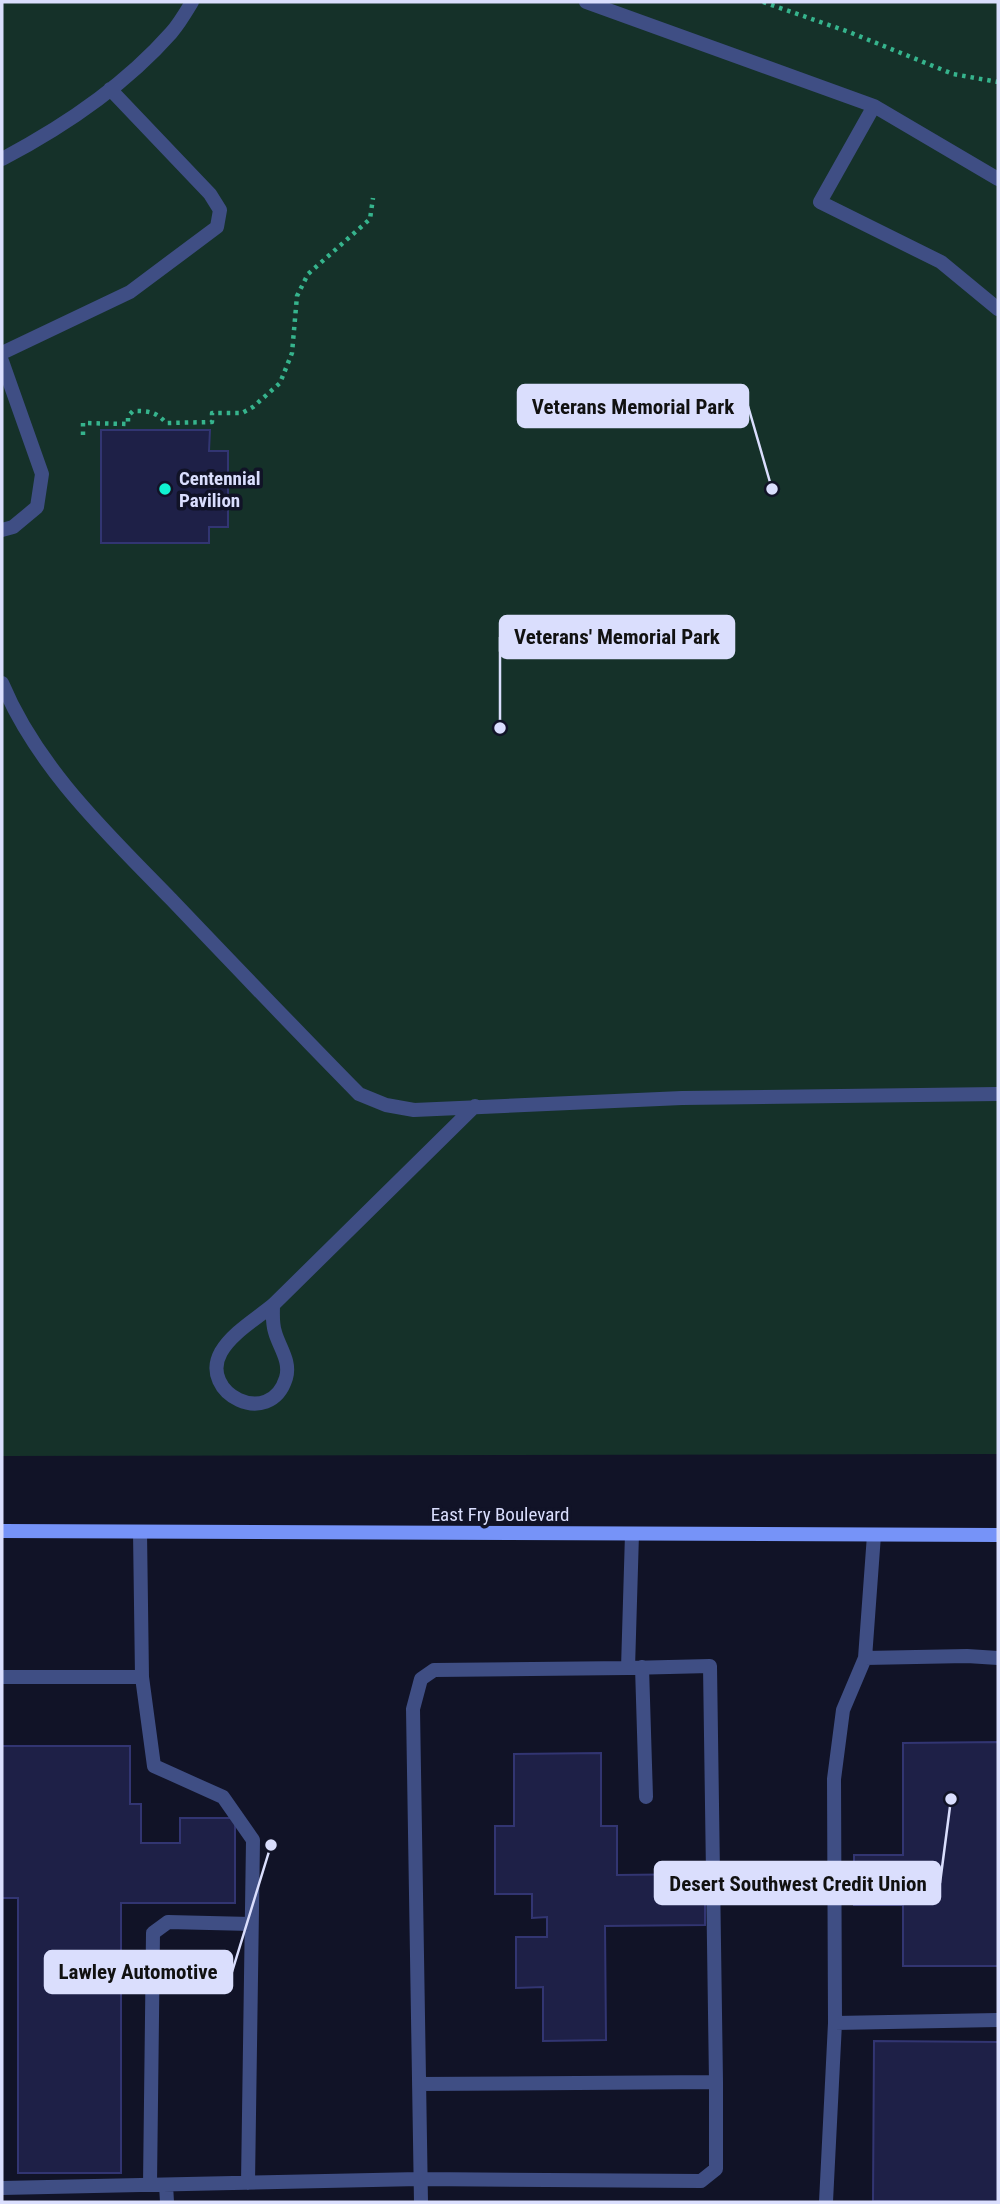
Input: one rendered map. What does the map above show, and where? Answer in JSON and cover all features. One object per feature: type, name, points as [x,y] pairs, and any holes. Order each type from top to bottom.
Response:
[{"type":"main road","name":"East Fry Boulevard","points":[[2,1531],[998,1535]]},
{"type":"lane","points":[[2,159],[37,141],[110,89],[173,31],[192,2]]},
{"type":"lane","points":[[586,2],[612,6],[874,106],[998,179]]},
{"type":"lane","points":[[2,353],[130,292],[217,227],[220,210],[210,194],[110,89]]},
{"type":"lane","points":[[874,106],[820,202],[941,262],[998,309]]},
{"type":"lane","points":[[2,361],[41,474],[37,507],[13,527],[2,530]]},
{"type":"lane","points":[[2,683],[8,698],[34,740],[75,799],[359,1094],[386,1105],[414,1110],[682,1098],[998,1094]]},
{"type":"lane","points":[[273,1305],[275,1333],[285,1356],[287,1375],[275,1398],[246,1404],[230,1396],[221,1383],[216,1365],[221,1352],[239,1332],[273,1305],[475,1106]]},
{"type":"lane","points":[[140,1532],[142,1677],[154,1766],[223,1797],[253,1840],[248,2183]]},
{"type":"lane","points":[[632,1534],[635,1667],[646,1797]]},
{"type":"lane","points":[[826,2202],[835,2022],[834,1779],[844,1710],[864,1658],[874,1535]]},
{"type":"lane","points":[[864,1658],[998,1658]]},
{"type":"lane","points":[[2,2188],[421,2179],[701,2181],[716,2169],[710,1666],[434,1670],[421,1679],[413,1709],[421,2179],[421,2202]]},
{"type":"lane","points":[[2,1677],[142,1677]]},
{"type":"lane","points":[[150,2185],[153,1933],[168,1922],[251,1924]]},
{"type":"lane","points":[[835,2022],[998,2020]]},
{"type":"lane","points":[[419,2084],[716,2082]]},
{"type":"lane","points":[[166,2185],[167,2202]]},
{"type":"path","points":[[763,2],[849,32],[953,75],[998,82]]},
{"type":"path","points":[[83,435],[83,423],[128,424],[128,416],[132,411],[158,414],[166,423],[212,422],[212,413],[242,414],[253,407],[280,383],[292,353],[297,296],[308,274],[370,219],[373,198]]},
{"type":"green space","points":[[2,2],[998,2],[998,1454],[2,1456]]},
{"type":"building","name":"Centennial Pavilion","points":[[101,430],[210,430],[209,451],[228,451],[228,527],[209,527],[209,543],[101,543]]},
{"type":"building","points":[[998,1742],[998,1966],[903,1966],[903,1905],[854,1905],[854,1855],[903,1855],[903,1743]]},
{"type":"building","points":[[2,1746],[130,1746],[130,1804],[141,1804],[141,1843],[180,1843],[180,1818],[235,1818],[235,1903],[121,1903],[121,2173],[18,2173],[18,1898],[2,1898]]},
{"type":"building","points":[[601,1753],[601,1826],[617,1826],[617,1875],[705,1874],[705,1925],[605,1926],[606,2040],[543,2041],[543,1987],[516,1988],[516,1937],[547,1937],[547,1917],[532,1918],[532,1894],[495,1894],[495,1826],[514,1826],[514,1754]]},
{"type":"building","points":[[874,2041],[998,2042],[998,2202],[873,2201]]},
{"type":"place","name":"Centennial Pavilion","points":[[165,489]]},
{"type":"place","name":"Veterans Memorial Park","points":[[772,489]]},
{"type":"place","name":"Veterans' Memorial Park","points":[[500,728]]},
{"type":"place","name":"Desert Southwest Credit Union","points":[[951,1799]]},
{"type":"place","name":"Lawley Automotive","points":[[271,1845]]}]
